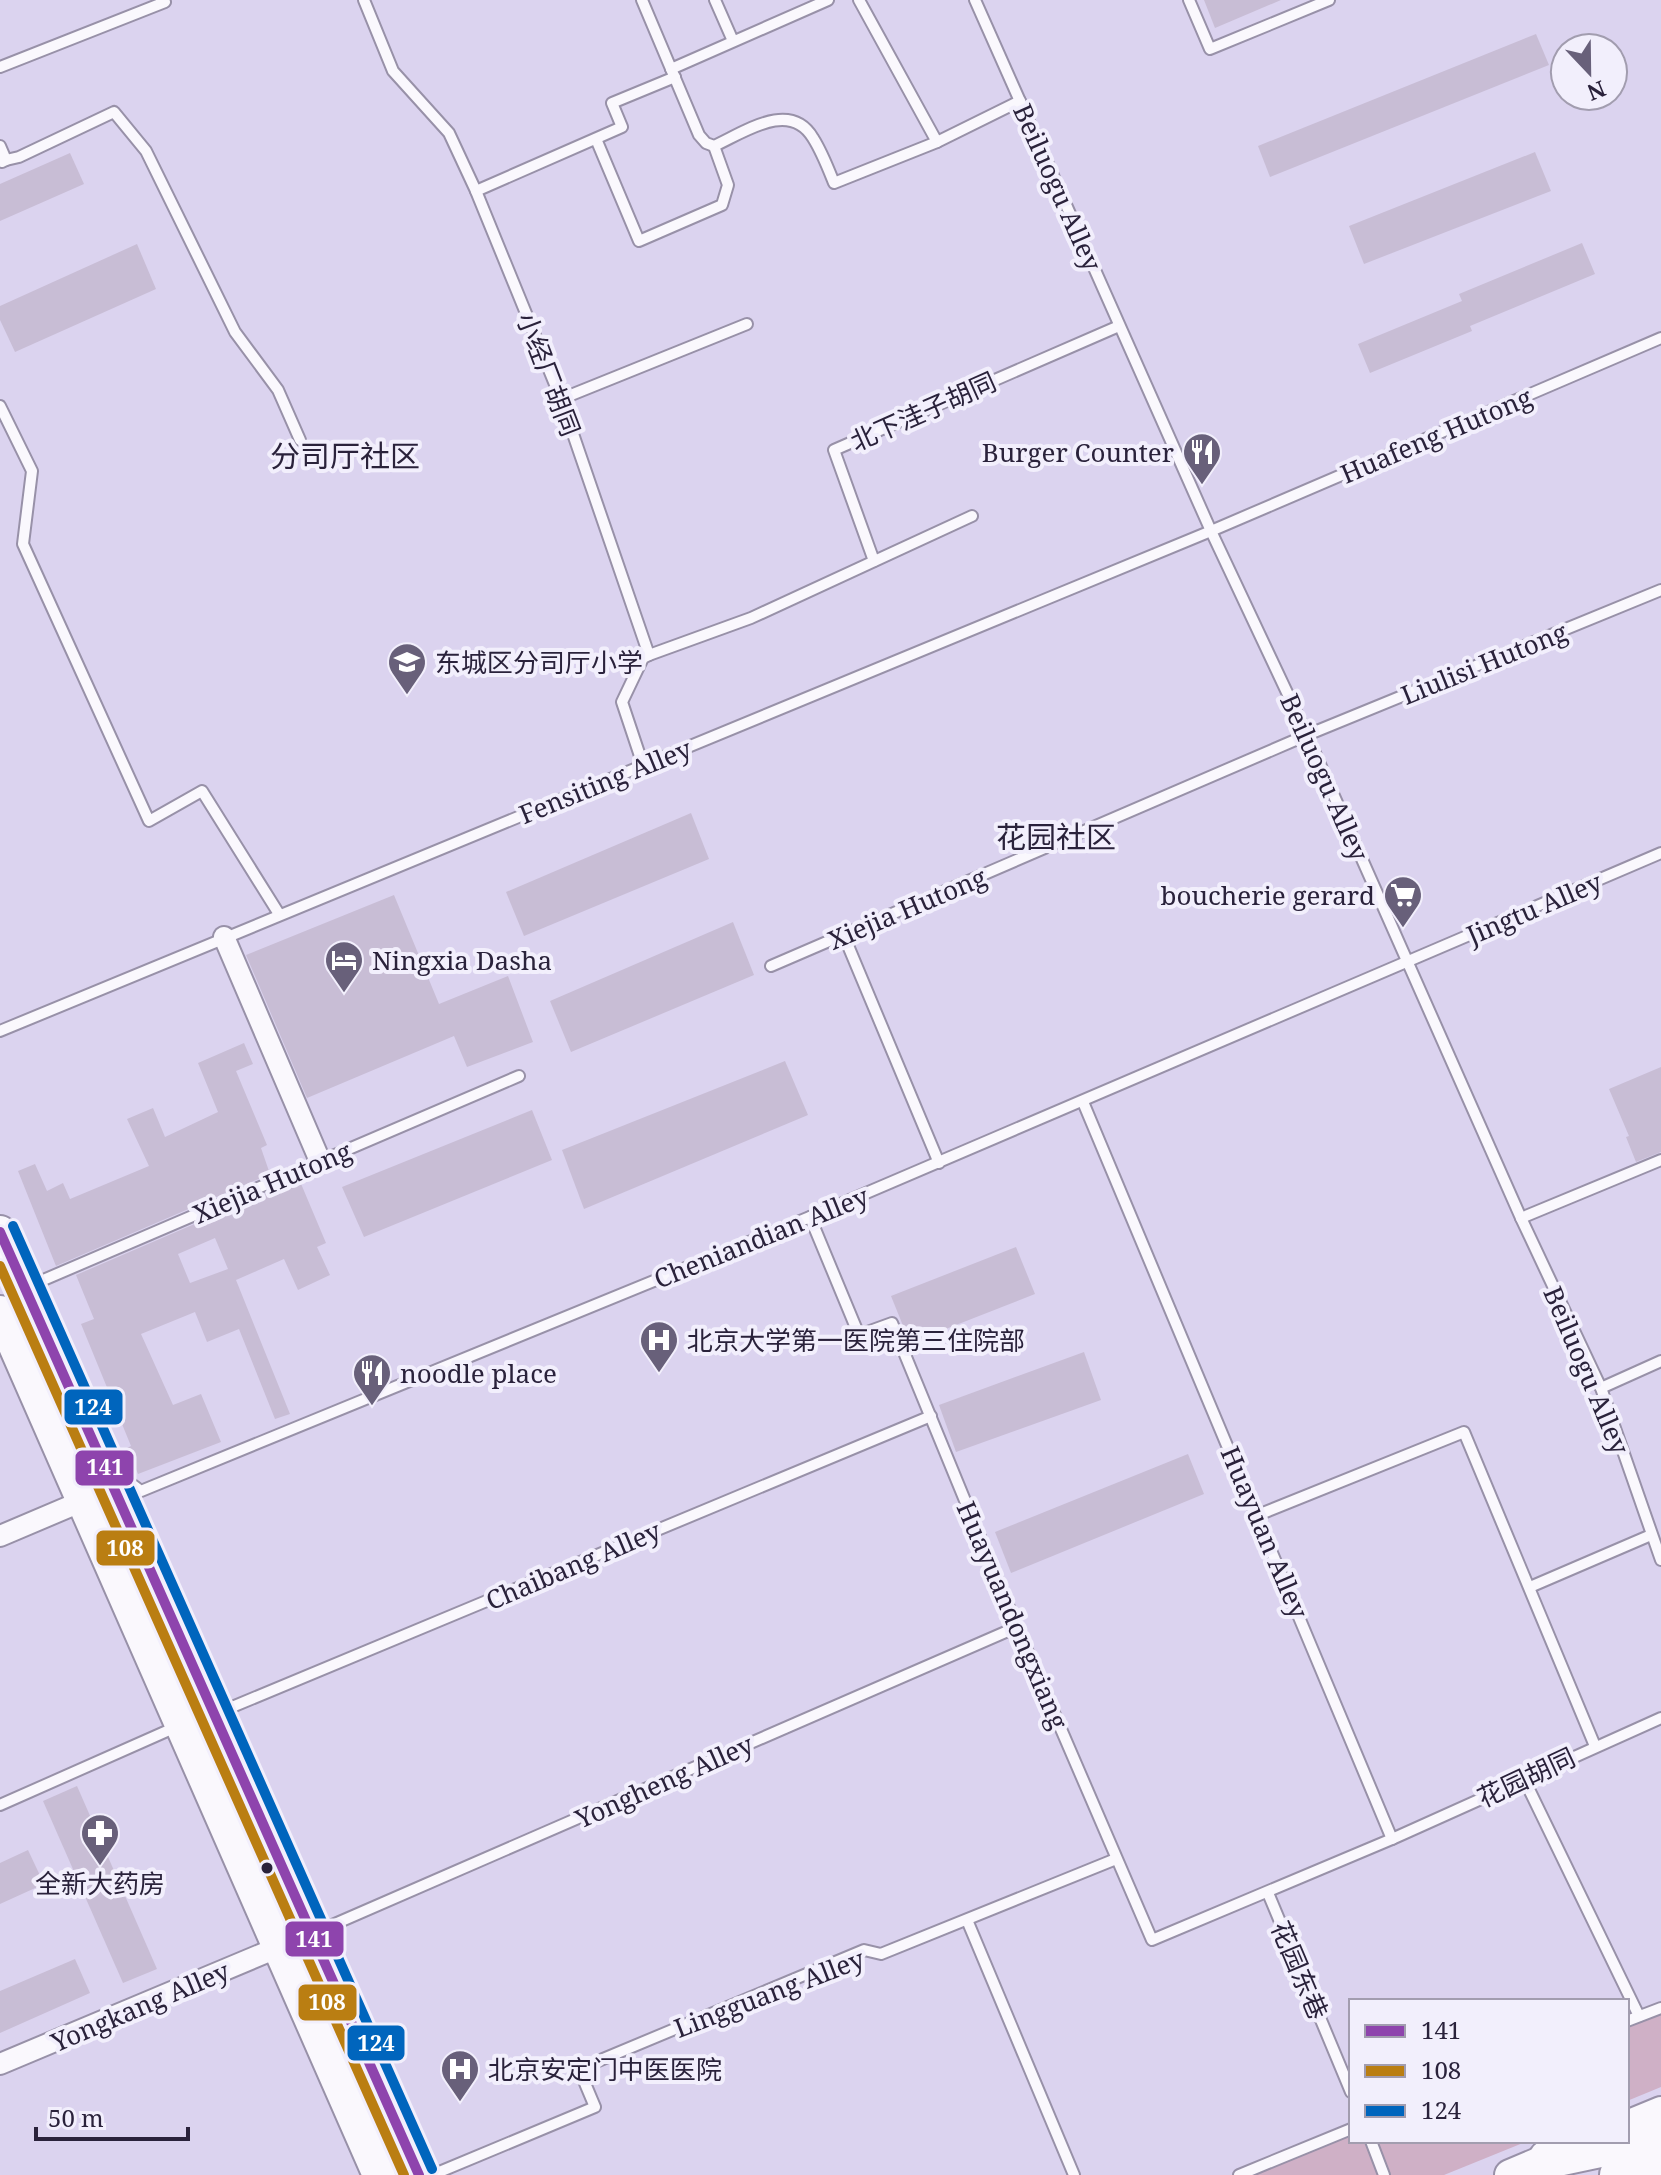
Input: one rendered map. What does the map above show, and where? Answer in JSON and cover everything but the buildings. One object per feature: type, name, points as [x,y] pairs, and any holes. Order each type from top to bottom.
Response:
[{"type":"highway","points":[[1629,2142],[1661,2135]]},
{"type":"highway","points":[[1548,2159],[1623,2143]]},
{"type":"highway","points":[[1619,2175],[1661,2158]]},
{"type":"main road","points":[[0,1232],[419,2175]]},
{"type":"main road","points":[[0,1312],[379,2175]]},
{"type":"street","points":[[224,937],[320,1161]]},
{"type":"street","points":[[0,1536],[114,1488]]},
{"type":"street","name":"Yongkang Alley","points":[[0,2064],[279,1947]]},
{"type":"street","points":[[1629,2125],[1661,2112]]},
{"type":"street","points":[[1510,2175],[1586,2143]]},
{"type":"lane","name":"小经厂胡同","points":[[364,0],[393,71],[449,133],[476,191],[561,399],[649,655]]},
{"type":"lane","points":[[642,0],[699,135],[706,143],[714,146],[776,119],[796,121],[813,137],[834,183],[937,142],[1020,101]]},
{"type":"lane","points":[[715,0],[733,41]]},
{"type":"lane","points":[[476,191],[622,127],[612,103],[733,41],[828,0]]},
{"type":"lane","points":[[859,0],[937,142]]},
{"type":"lane","name":"Beiluogu Alley","points":[[975,0],[1211,531],[1307,735],[1521,1218],[1601,1388],[1661,1560]]},
{"type":"lane","points":[[1189,0],[1210,49],[1329,0]]},
{"type":"lane","points":[[0,67],[165,2]]},
{"type":"lane","points":[[0,146],[3,161],[19,157],[114,112],[146,151],[235,332],[278,390],[300,440]]},
{"type":"lane","points":[[596,139],[639,241],[722,205],[728,185],[714,146]]},
{"type":"lane","points":[[561,399],[747,324]]},
{"type":"lane","name":"北下洼子胡同","points":[[874,561],[834,450],[1119,326]]},
{"type":"lane","name":"Huafeng Hutong","points":[[1211,531],[1661,338]]},
{"type":"lane","points":[[0,406],[32,471],[23,544],[149,821],[202,791],[279,914]]},
{"type":"lane","points":[[643,765],[622,702],[643,658],[751,618],[972,516]]},
{"type":"lane","name":"Fensiting Alley","points":[[0,1031],[1211,531]]},
{"type":"lane","name":"Liulisi Hutong","points":[[1307,735],[1661,590]]},
{"type":"lane","name":"Xiejia Hutong","points":[[771,966],[1307,735]]},
{"type":"lane","name":"Jingtu Alley","points":[[1407,962],[1661,853]]},
{"type":"lane","points":[[844,936],[939,1163]]},
{"type":"lane","name":"Cheniandian Alley","points":[[114,1488],[129,1482],[141,1491],[810,1217],[1407,962]]},
{"type":"lane","name":"Xiejia Hutong","points":[[25,1288],[519,1076]]},
{"type":"lane","name":"Huayuan Alley","points":[[1083,1102],[1392,1839]]},
{"type":"lane","points":[[1521,1218],[1661,1160]]},
{"type":"lane","name":"Huayuandongxiang","points":[[810,1217],[859,1335],[892,1323],[1017,1627],[1152,1940],[1268,1893]]},
{"type":"lane","points":[[1601,1388],[1661,1361]]},
{"type":"lane","name":"Chaibang Alley","points":[[214,1714],[931,1416]]},
{"type":"lane","points":[[1258,1515],[1464,1432],[1595,1746]]},
{"type":"lane","points":[[1530,1587],[1651,1535]]},
{"type":"lane","name":"Yongheng Alley","points":[[312,1934],[1017,1627]]},
{"type":"lane","name":"花园胡同","points":[[1392,1839],[1661,1718]]},
{"type":"lane","points":[[0,1805],[181,1725]]},
{"type":"lane","points":[[1524,1779],[1639,2016]]},
{"type":"lane","points":[[1268,1893],[1392,1839]]},
{"type":"lane","name":"Lingguang Alley","points":[[432,2175],[595,2107],[579,2069],[864,1950],[881,1954],[1116,1859]]},
{"type":"lane","name":"花园东巷","points":[[1268,1893],[1349,2087]]},
{"type":"lane","points":[[967,1920],[1074,2175]]},
{"type":"lane","points":[[1629,2020],[1661,2008]]},
{"type":"lane","points":[[1239,2175],[1349,2130]]},
{"type":"lane","points":[[1372,2143],[1384,2175]]},
{"type":"shaded area","points":[[1661,2009],[1661,2087],[1629,2100],[1629,2021]]},
{"type":"shaded area","points":[[1349,2133],[1349,2143],[1523,2143],[1444,2175],[1244,2175]]},
{"type":"transit line","name":"124","points":[[13,1226],[432,2169]]},
{"type":"transit line","name":"141","points":[[0,1232],[419,2175]]},
{"type":"transit line","name":"108","points":[[0,1266],[404,2175]]},
{"type":"place","name":"Burger Counter","points":[[1202,486]]},
{"type":"place","name":"东城区分司厅小学","points":[[407,696]]},
{"type":"place","name":"boucherie gerard","points":[[1403,929]]},
{"type":"place","name":"Ningxia Dasha","points":[[344,994]]},
{"type":"place","name":"北京大学第一医院第三住院部","points":[[659,1374]]},
{"type":"place","name":"noodle place","points":[[372,1407]]},
{"type":"place","name":"全新大药房","points":[[100,1867]]},
{"type":"place","name":"北京安定门中医医院","points":[[460,2103]]},
{"type":"district","name":"分司厅社区","points":[[345,455]]},
{"type":"district","name":"花园社区","points":[[1056,836]]}]
